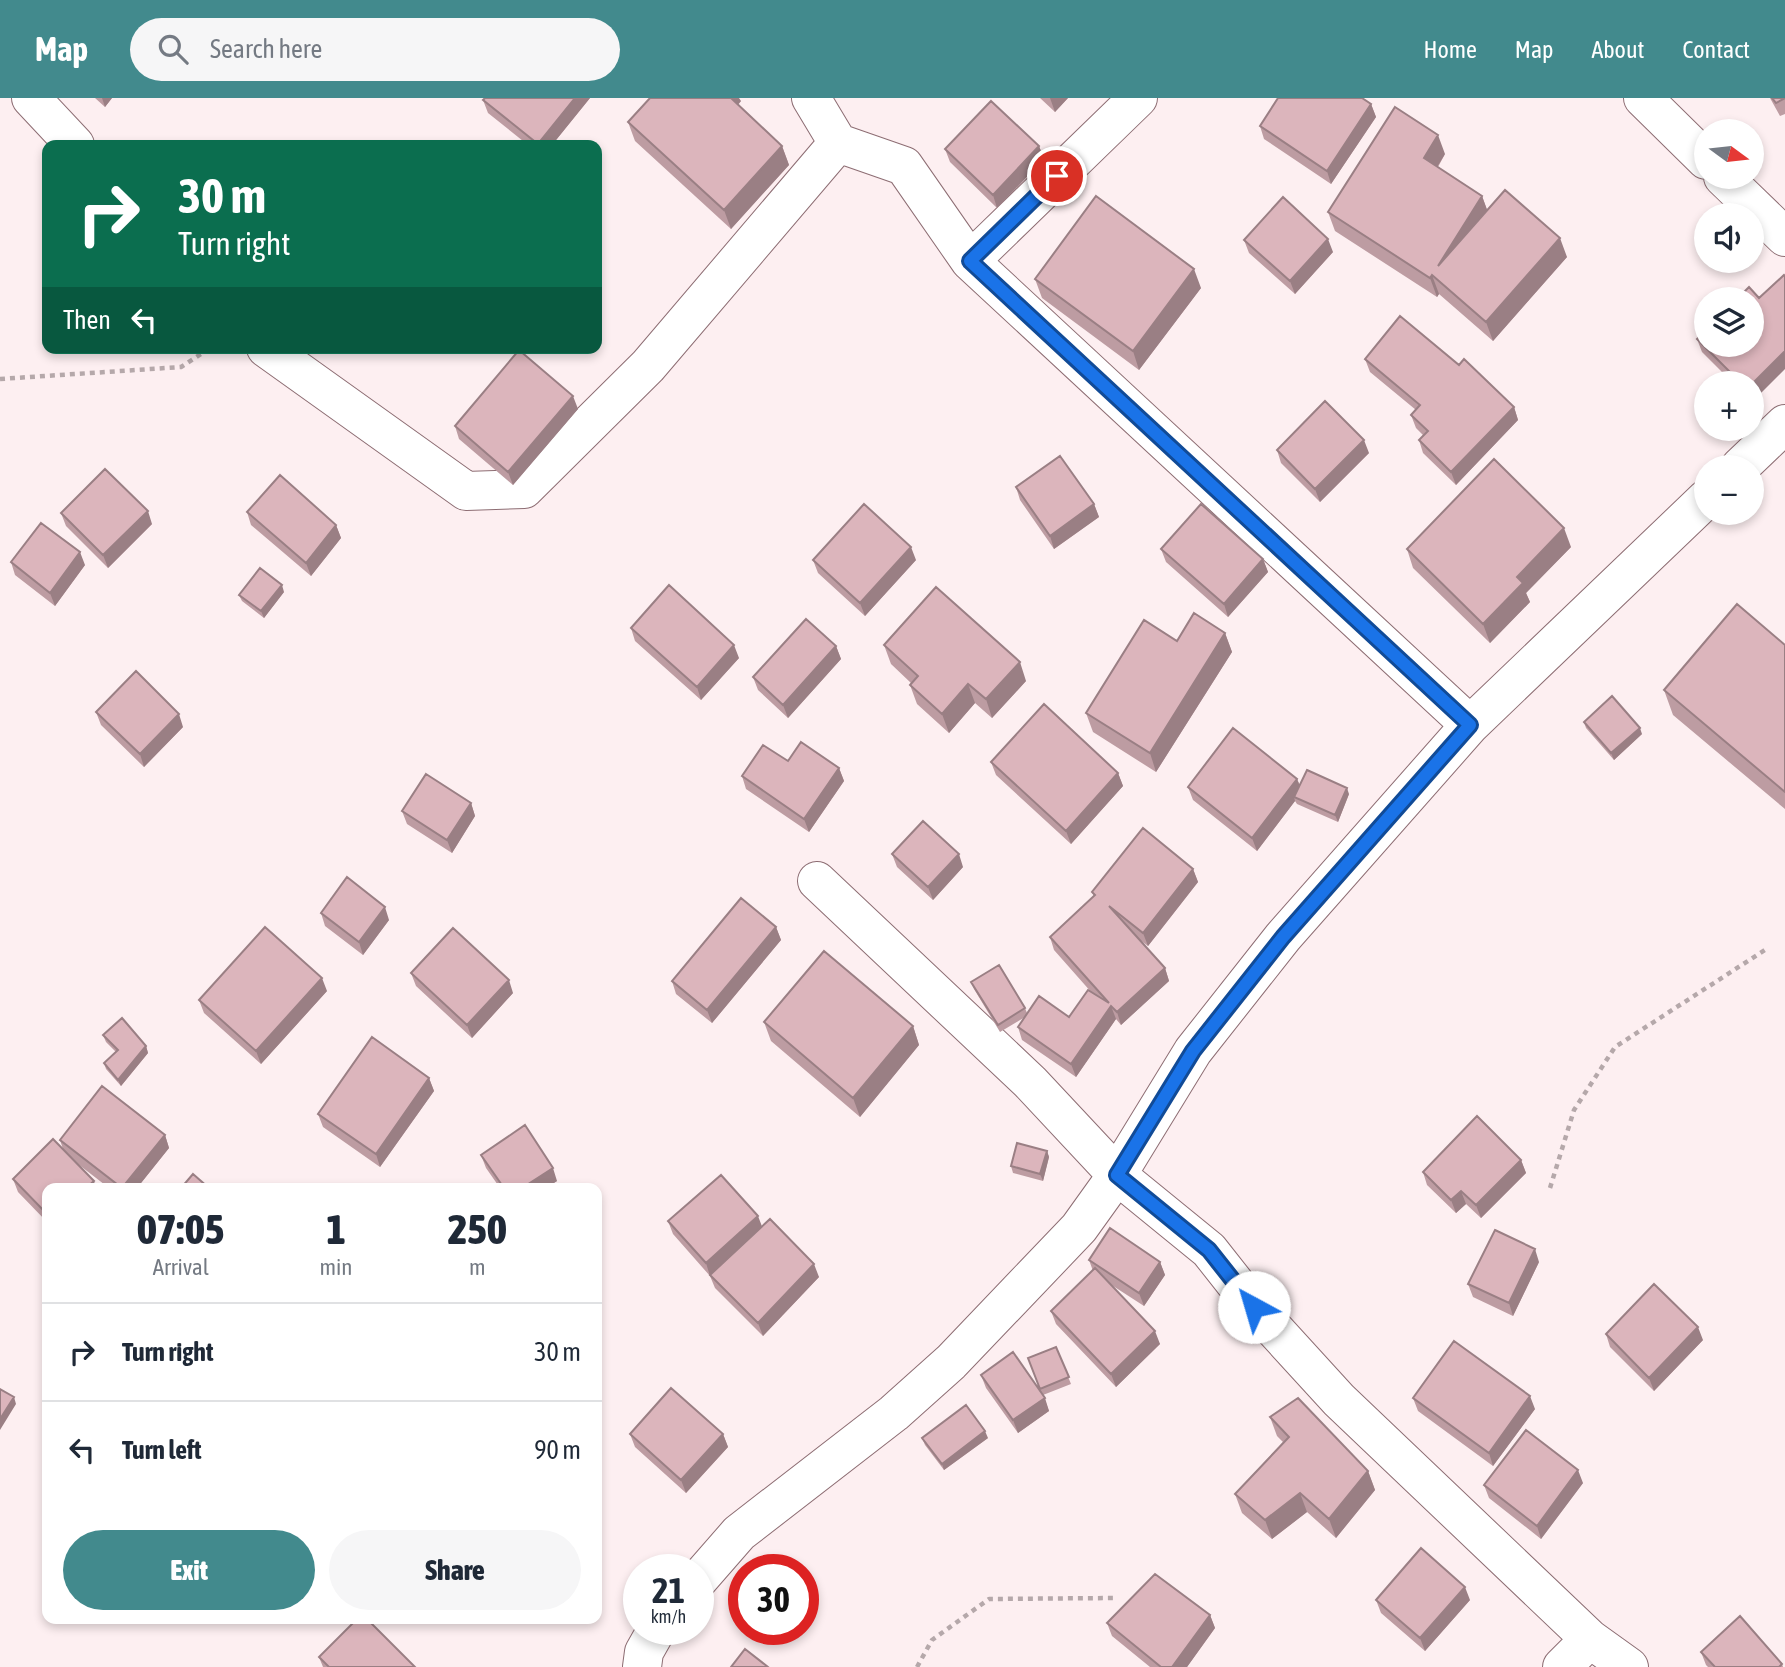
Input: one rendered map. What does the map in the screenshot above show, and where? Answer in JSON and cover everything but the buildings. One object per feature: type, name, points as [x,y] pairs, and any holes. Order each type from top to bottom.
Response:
[{"type":"street","points":[[31,98],[70,140]]},
{"type":"street","points":[[811,98],[838,143],[904,166],[970,261],[1470,725]]},
{"type":"street","points":[[970,261],[1138,98]]},
{"type":"street","points":[[1643,98],[1694,148]]},
{"type":"street","points":[[274,354],[466,491],[524,489],[648,366],[838,143]]},
{"type":"street","points":[[1735,189],[1785,237]]},
{"type":"street","points":[[1753,455],[1785,424]]},
{"type":"street","points":[[714,1562],[739,1533],[894,1413],[951,1362],[1079,1228],[1117,1175],[1193,1051],[1283,937],[1470,725],[1694,510]]},
{"type":"street","points":[[817,881],[1030,1082],[1117,1175],[1209,1250],[1254,1307],[1339,1400],[1590,1639],[1629,1667]]},
{"type":"street","points":[[1562,1667],[1590,1639]]},
{"type":"street","points":[[642,1667],[643,1652],[647,1645]]},
{"type":"path","points":[[0,379],[181,367],[201,354]]},
{"type":"path","points":[[1550,1188],[1574,1110],[1615,1047],[1768,948]]},
{"type":"path","points":[[917,1667],[932,1640],[989,1599],[1114,1598]]},
{"type":"route","points":[[1057,176],[970,261],[1470,725],[1283,937],[1193,1051],[1117,1175],[1209,1250],[1254,1307]]}]
